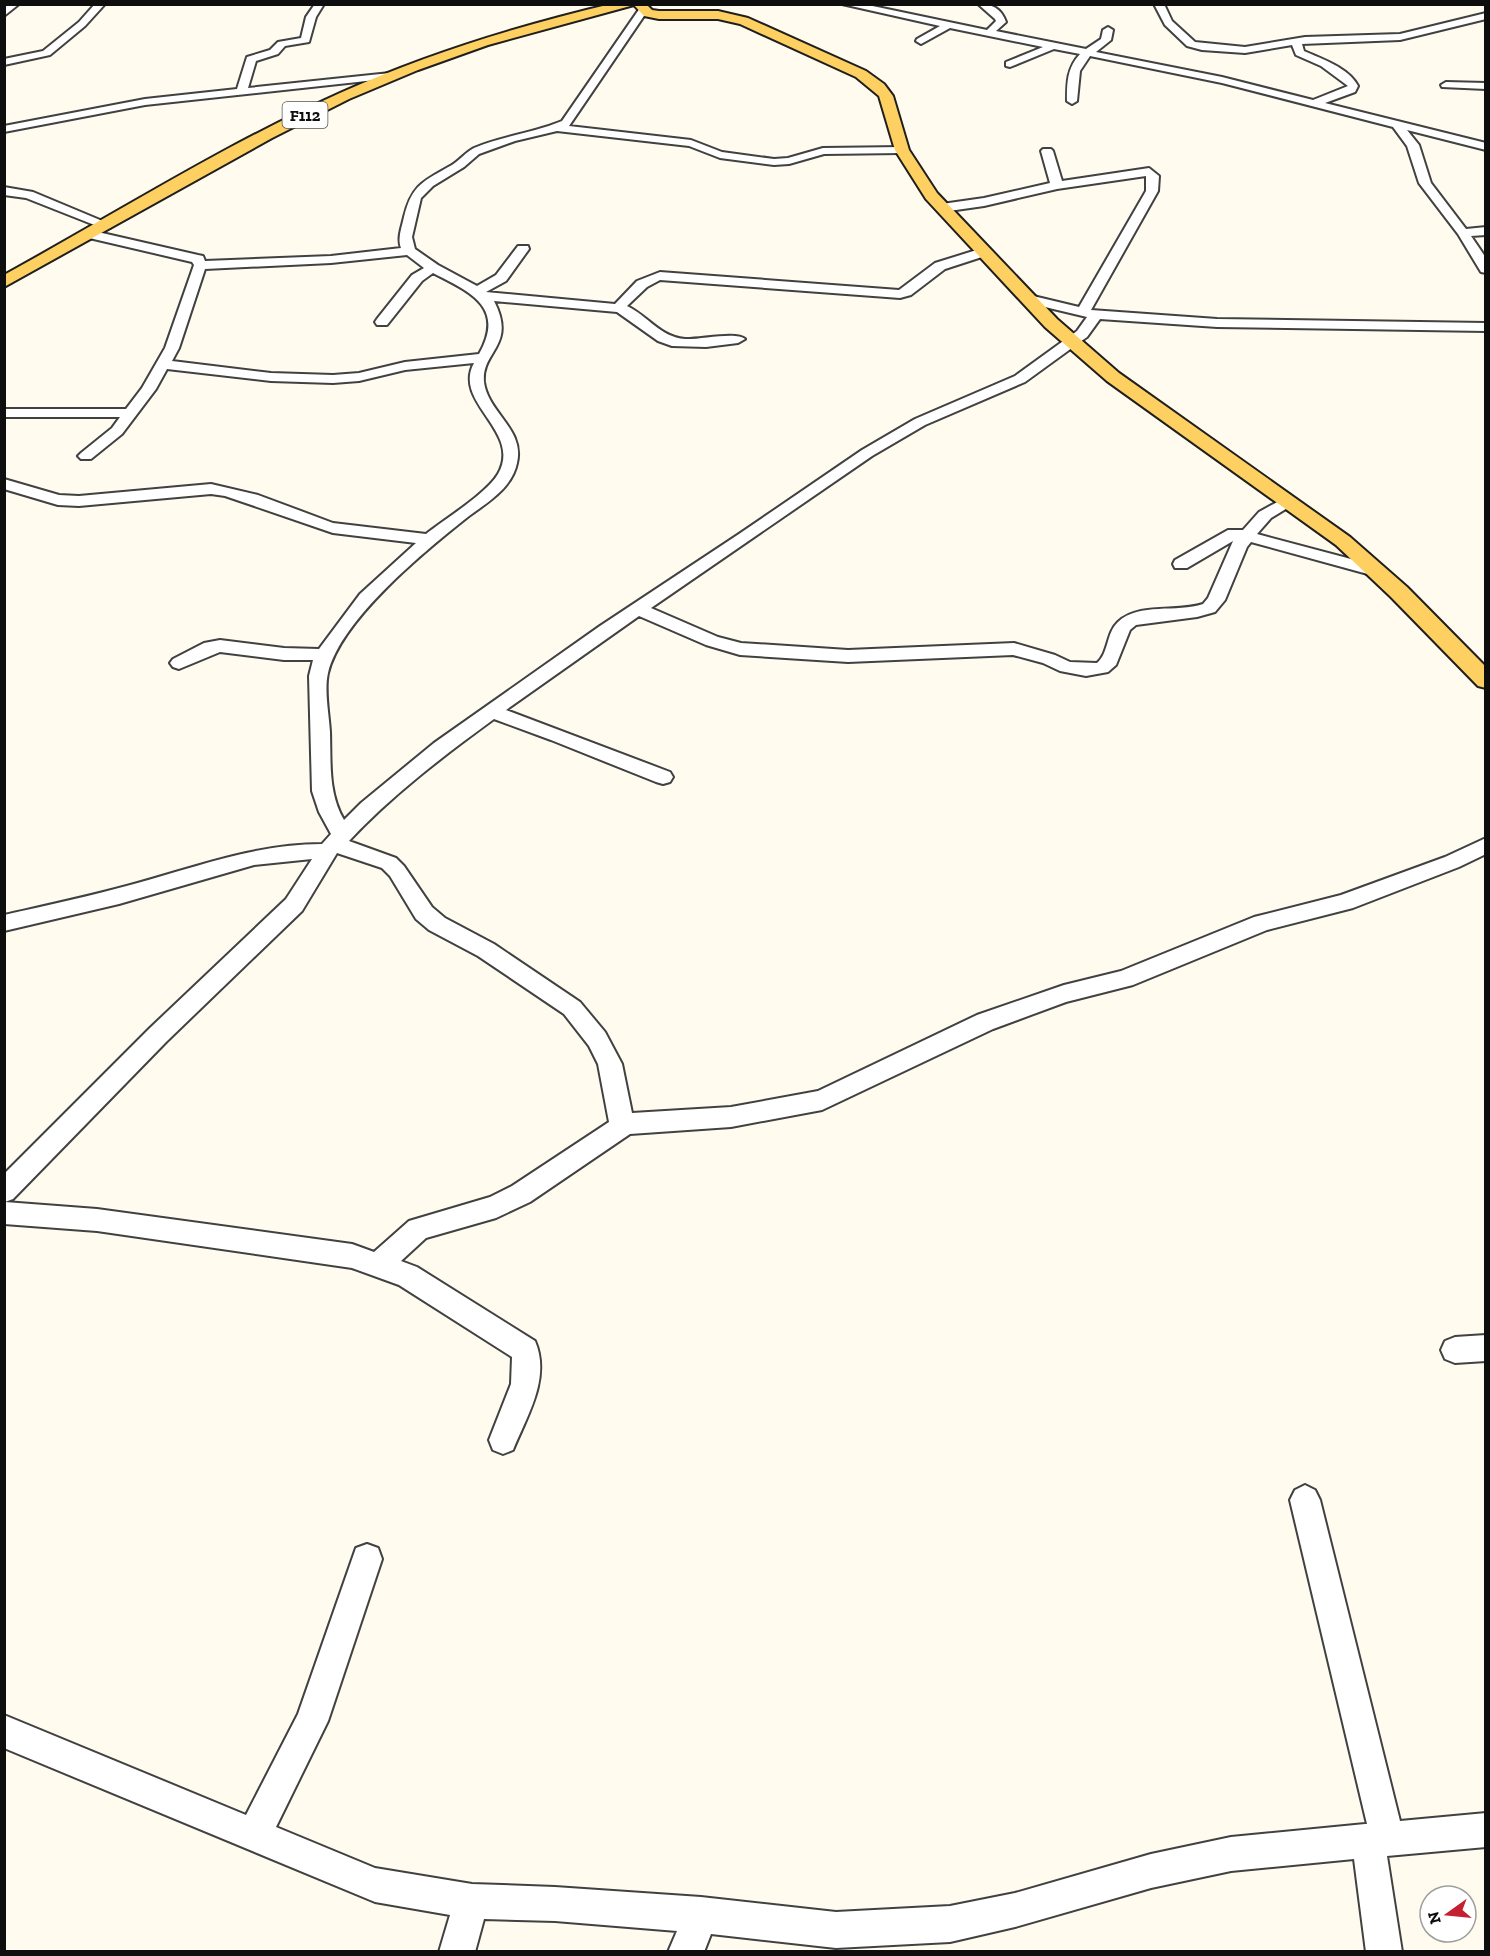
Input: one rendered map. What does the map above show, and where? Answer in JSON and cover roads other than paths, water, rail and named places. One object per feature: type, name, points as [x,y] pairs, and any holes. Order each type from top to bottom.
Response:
[{"type":"main road","name":"F112","points":[[4,282],[313,111],[390,76],[482,42],[556,21],[637,6]]},
{"type":"main road","points":[[637,6],[659,15],[730,16],[861,74],[879,87],[886,96],[902,150],[942,208],[1072,342],[1113,377],[1343,541],[1485,681]]},
{"type":"street","points":[[4,62],[46,53],[82,24],[101,4]]},
{"type":"street","points":[[242,90],[251,59],[274,52],[282,44],[305,40],[311,17],[320,4]]},
{"type":"street","points":[[846,4],[1222,80],[1485,147]]},
{"type":"street","points":[[982,4],[993,9],[1001,22],[989,33]]},
{"type":"street","points":[[1158,4],[1163,9],[1162,13],[1168,23],[1196,46],[1252,50],[1296,42],[1400,37],[1485,16]]},
{"type":"street","points":[[558,128],[572,117],[637,6]]},
{"type":"street","points":[[1467,9],[1485,16]]},
{"type":"street","points":[[921,41],[948,25]]},
{"type":"street","points":[[1072,101],[1072,74],[1075,67],[1088,53],[1107,40],[1108,30]]},
{"type":"street","points":[[1296,42],[1300,53],[1324,64],[1351,82],[1353,86],[1351,90],[1315,103]]},
{"type":"street","points":[[1010,64],[1053,46]]},
{"type":"street","points":[[4,129],[145,102],[390,76]]},
{"type":"street","points":[[1446,85],[1485,86]]},
{"type":"street","points":[[1397,125],[1413,145],[1425,183],[1463,233],[1485,269]]},
{"type":"street","points":[[9,141],[19,126]]},
{"type":"street","points":[[738,339],[682,343],[663,339],[627,310],[619,308],[481,293],[433,268],[409,251],[406,237],[415,197],[429,183],[460,165],[475,152],[512,138],[558,128],[691,143],[720,155],[774,162],[789,161],[823,151],[902,150]]},
{"type":"street","points":[[1471,143],[1485,142]]},
{"type":"street","points":[[1047,151],[1057,185]]},
{"type":"street","points":[[4,1191],[158,1035],[294,905],[334,843],[368,808],[441,748],[638,609],[867,453],[920,422],[1020,379],[1072,342],[1090,325],[1089,314],[1152,191],[1154,176],[1142,171],[942,208]]},
{"type":"street","points":[[4,191],[29,195],[106,225]]},
{"type":"street","points":[[1463,233],[1485,231]]},
{"type":"street","points":[[86,456],[117,431],[149,389],[164,364],[172,348],[200,265],[198,259],[89,234]]},
{"type":"street","points":[[481,293],[501,278],[523,249]]},
{"type":"street","points":[[200,265],[248,261],[353,259],[409,251]]},
{"type":"street","points":[[619,308],[639,285],[652,277],[660,276],[900,294],[906,292],[940,266],[983,252]]},
{"type":"street","points":[[382,322],[417,278],[433,268]]},
{"type":"street","points":[[334,843],[329,812],[322,791],[318,676],[324,656],[366,598],[430,539],[494,489],[506,474],[510,461],[510,442],[502,426],[482,399],[477,383],[477,371],[493,342],[496,325],[481,293]]},
{"type":"street","points":[[1029,299],[1089,314],[1217,323],[1485,327]]},
{"type":"street","points":[[164,364],[271,377],[333,379],[359,377],[405,366],[483,358]]},
{"type":"street","points":[[4,413],[131,413]]},
{"type":"street","points":[[4,484],[58,500],[79,501],[211,489],[228,490],[321,525],[430,539]]},
{"type":"street","points":[[638,609],[712,641],[740,649],[848,656],[1014,649],[1049,659],[1066,667],[1086,670],[1102,668],[1110,661],[1122,628],[1130,621],[1141,617],[1197,612],[1209,608],[1216,600],[1239,545],[1248,536],[1253,526],[1265,515],[1288,501]]},
{"type":"street","points":[[1181,564],[1234,534],[1375,571]]},
{"type":"street","points":[[179,663],[210,647],[220,646],[284,654],[324,656]]},
{"type":"street","points":[[492,711],[663,777]]},
{"type":"street","points":[[329,812],[368,808]]},
{"type":"street","points":[[4,923],[133,892],[263,855],[334,843],[389,863],[430,919],[486,950],[572,1008],[597,1039],[610,1064],[622,1126]]},
{"type":"street","points":[[378,1265],[418,1229],[496,1207],[521,1194],[622,1126],[635,1122],[731,1117],[822,1100],[985,1022],[1064,994],[1125,979],[1262,923],[1345,902],[1452,862],[1485,845]]},
{"type":"street","points":[[4,1213],[97,1220],[352,1256],[408,1276],[525,1350],[528,1364],[527,1379],[503,1440]]},
{"type":"street","points":[[1455,1350],[1485,1348]]},
{"type":"street","points":[[1305,1500],[1377,1839],[1384,1952]]},
{"type":"street","points":[[254,1835],[312,1721],[367,1559]]},
{"type":"street","points":[[4,1731],[375,1885],[472,1901],[555,1904],[701,1915],[836,1930],[950,1924],[1015,1910],[1151,1871],[1220,1857],[1377,1839],[1485,1830]]},
{"type":"street","points":[[458,1952],[472,1901]]},
{"type":"street","points":[[686,1952],[701,1915]]}]
